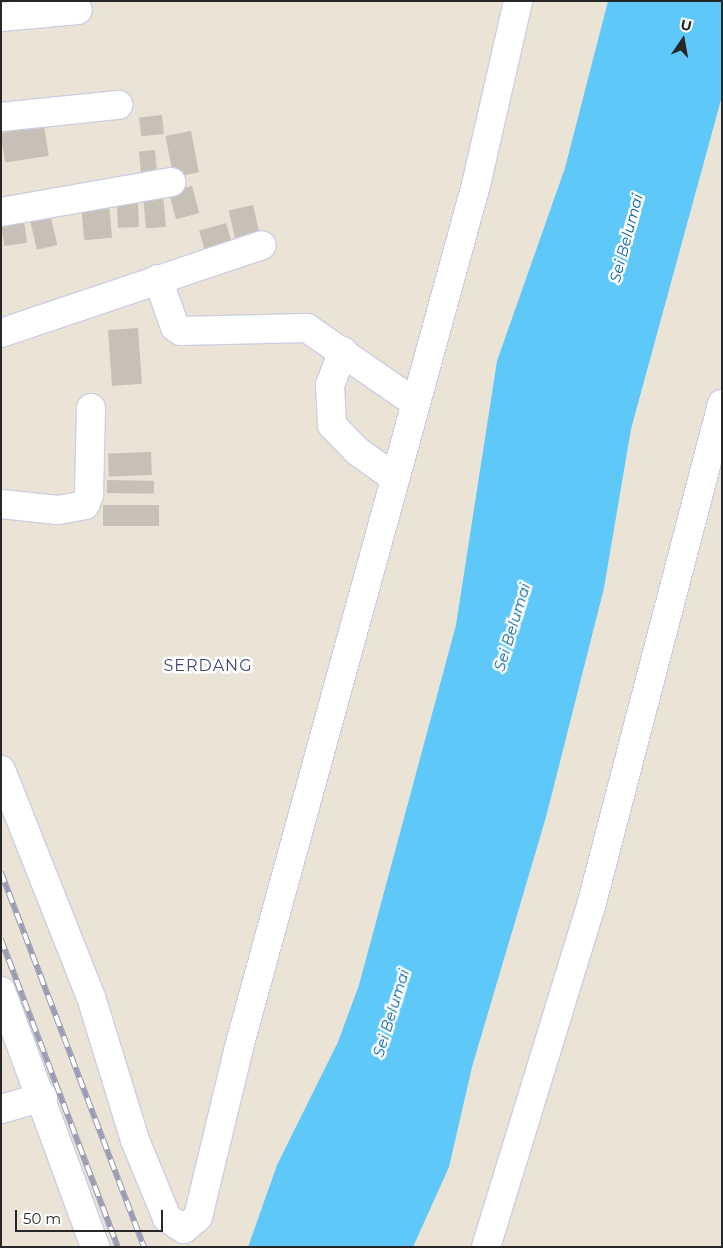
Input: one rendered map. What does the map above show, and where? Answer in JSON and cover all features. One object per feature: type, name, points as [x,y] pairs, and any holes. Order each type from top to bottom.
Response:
[{"type":"street","points":[[1,770],[91,997],[135,1140],[167,1218],[184,1229],[198,1217],[239,1047],[414,402],[476,185],[518,1]]},
{"type":"street","points":[[1,17],[78,10]]},
{"type":"street","points":[[1,117],[118,105]]},
{"type":"street","points":[[1,212],[171,182]]},
{"type":"street","points":[[1,333],[262,244]]},
{"type":"street","points":[[158,279],[175,327],[181,331],[299,326],[342,351],[414,402]]},
{"type":"street","points":[[342,351],[330,385],[332,425],[357,451],[394,478]]},
{"type":"street","points":[[486,1247],[591,906],[722,404]]},
{"type":"street","points":[[1,504],[58,510],[85,505],[91,408]]},
{"type":"street","points":[[1,991],[43,1097],[95,1247]]},
{"type":"street","points":[[1,1109],[43,1097]]},
{"type":"water","name":"Sei Belumai","points":[[608,1],[722,1],[722,96],[631,429],[604,588],[546,817],[472,1067],[449,1167],[413,1247],[248,1247],[277,1165],[338,1042],[359,985],[456,625],[497,361],[565,168]]},
{"type":"building","points":[[162,115],[164,134],[141,136],[139,117]]},
{"type":"building","points":[[44,126],[49,156],[5,163],[1,133]]},
{"type":"building","points":[[191,131],[199,172],[173,177],[165,136]]},
{"type":"building","points":[[155,150],[158,182],[142,183],[139,151]]},
{"type":"building","points":[[192,186],[199,213],[176,219],[169,192]]},
{"type":"building","points":[[163,194],[166,227],[146,229],[143,196]]},
{"type":"building","points":[[138,202],[139,227],[118,228],[117,203]]},
{"type":"building","points":[[109,203],[112,238],[84,240],[81,205]]},
{"type":"building","points":[[253,205],[259,232],[235,238],[229,211]]},
{"type":"building","points":[[49,209],[57,245],[37,250],[29,214]]},
{"type":"building","points":[[24,221],[27,243],[4,246],[1,224]]},
{"type":"building","points":[[226,223],[233,248],[206,256],[199,231]]},
{"type":"building","points":[[138,328],[142,384],[112,386],[108,330]]},
{"type":"building","points":[[151,452],[152,475],[109,476],[108,454]]},
{"type":"building","points":[[107,480],[154,481],[154,494],[107,493]]},
{"type":"building","points":[[103,505],[159,505],[159,526],[103,526]]},
{"type":"railway","points":[[1,872],[144,1247]]},
{"type":"railway","points":[[1,939],[118,1247]]},
{"type":"district","name":"SERDANG","points":[[208,666]]}]
